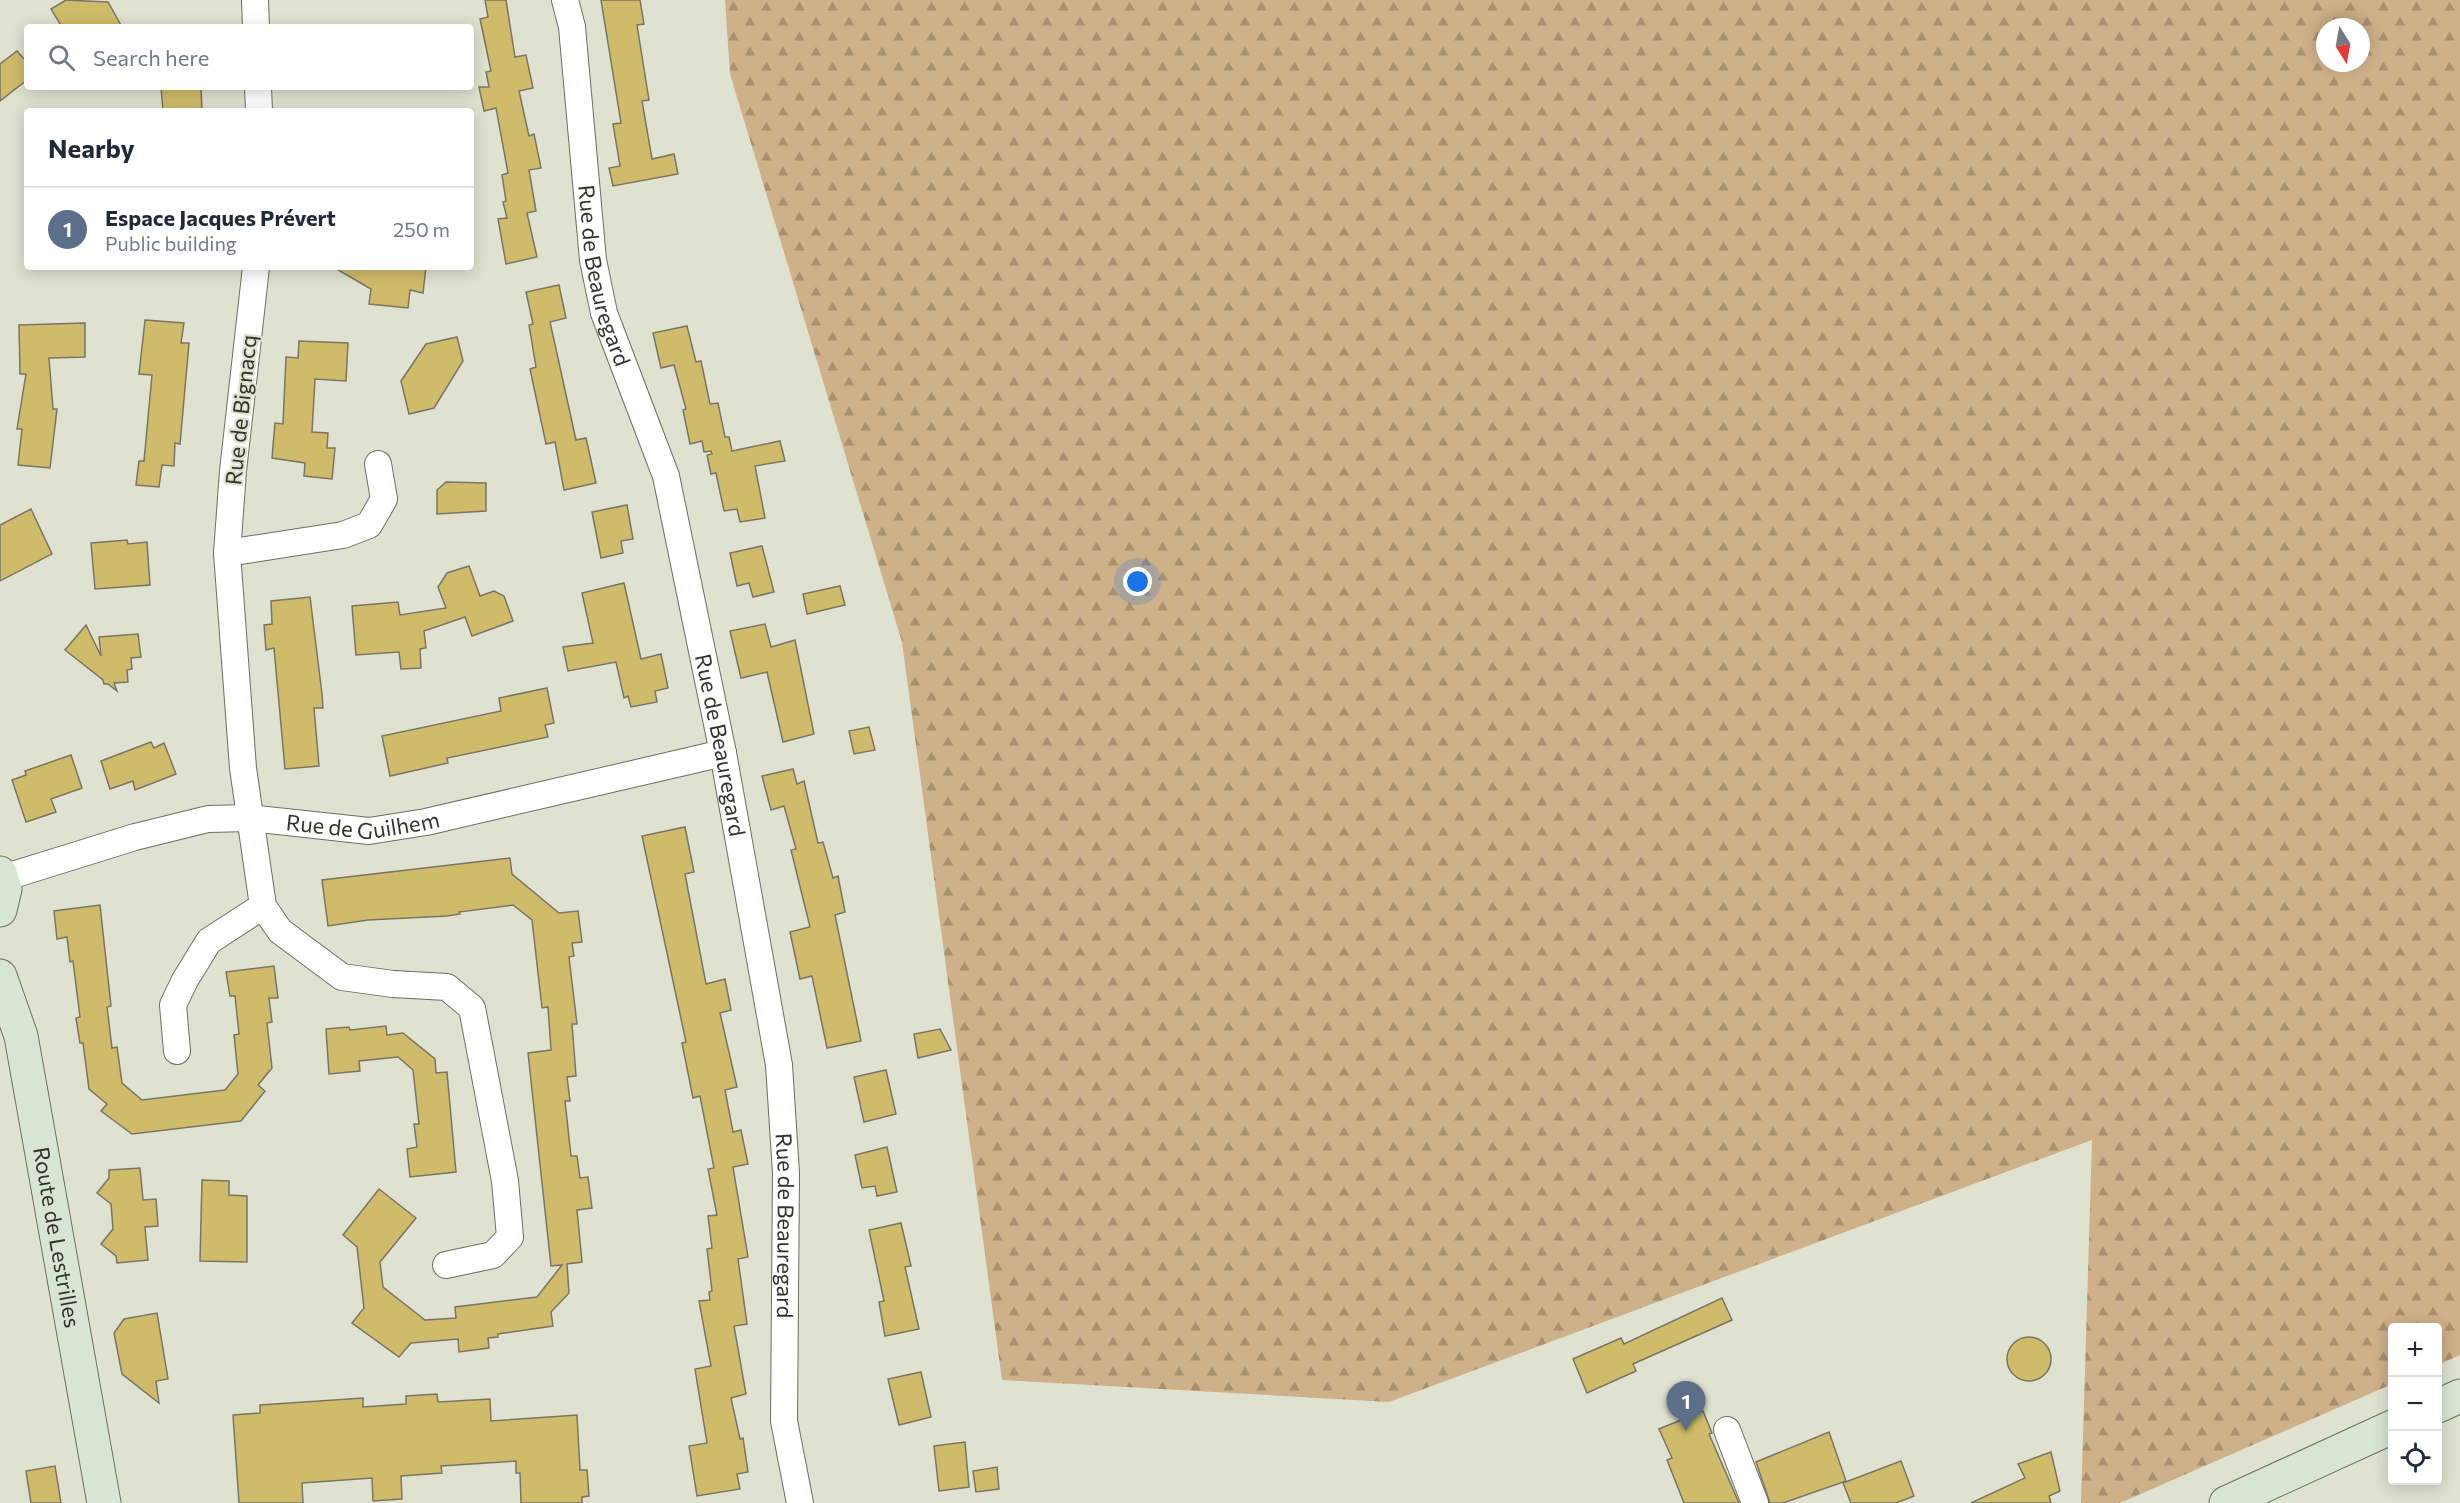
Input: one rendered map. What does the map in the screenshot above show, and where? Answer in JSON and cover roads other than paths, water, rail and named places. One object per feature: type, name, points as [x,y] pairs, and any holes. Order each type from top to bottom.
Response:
[{"type":"street","points":[[255,0],[256,24]]},
{"type":"street","name":"Rue de Beauregard","points":[[565,0],[572,27],[593,260],[604,313],[666,476],[723,753],[779,1065],[786,1173],[784,1421],[800,1503]]},
{"type":"street","points":[[258,90],[259,108]]},
{"type":"street","name":"Rue de Bignacq","points":[[256,270],[233,471],[227,553],[249,818],[263,906]]},
{"type":"street","points":[[227,553],[343,535],[369,525],[384,499],[378,464]]},
{"type":"street","name":"Rue de Guilhem","points":[[1,887],[135,837],[208,819],[249,818],[369,831],[426,822],[723,753]]},
{"type":"street","points":[[177,1051],[172,1005],[185,980],[209,941],[263,906],[280,931],[342,977],[393,984],[447,987],[472,1008],[505,1181],[510,1237],[493,1255],[446,1265]]},
{"type":"street","name":"Route de Lestrilles","points":[[0,976],[21,1036],[104,1503]]},
{"type":"street","points":[[2442,1404],[2460,1396]]},
{"type":"street","points":[[2226,1503],[2388,1429]]},
{"type":"street","points":[[1727,1430],[1755,1503]]},
{"type":"place","name":"Espace Jacques Prévert","points":[[1686,1431]]}]
